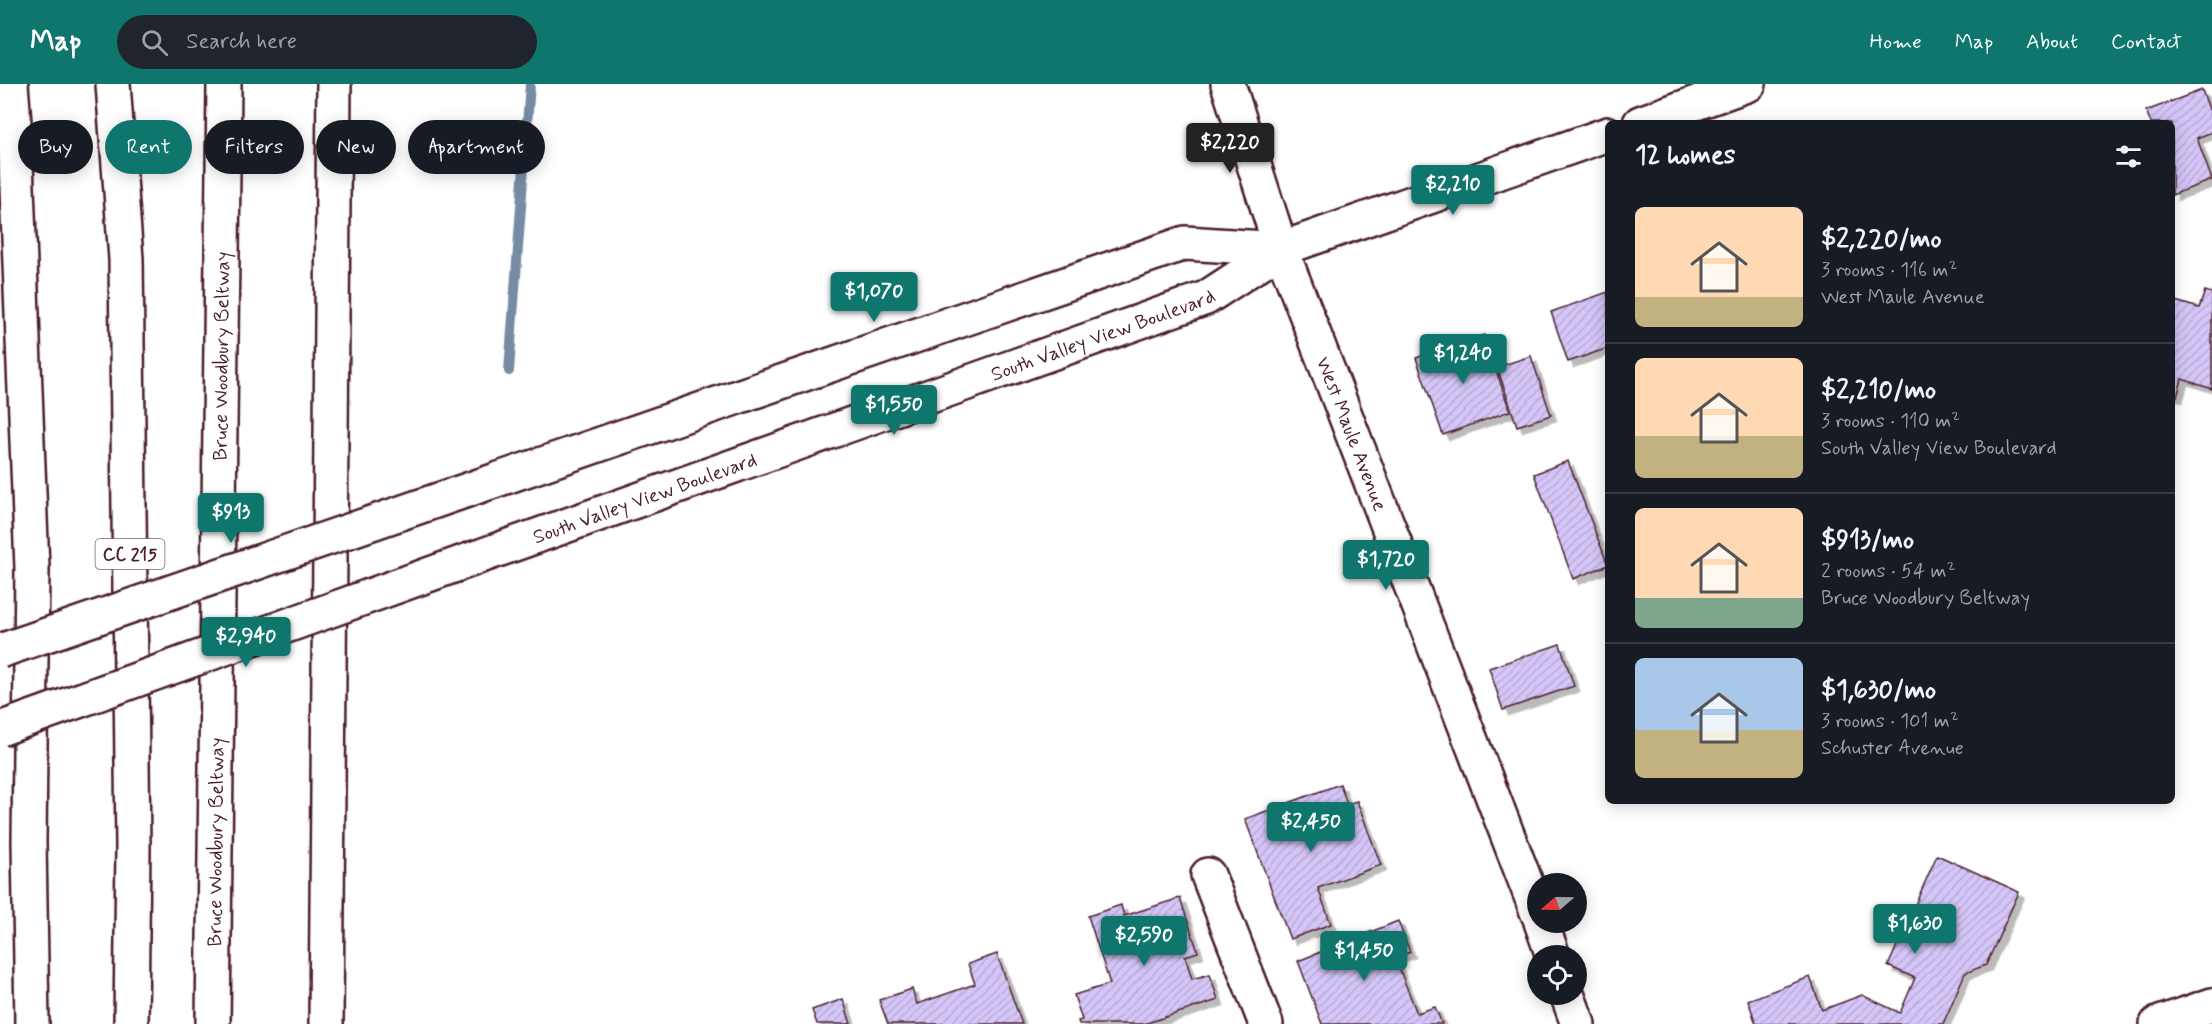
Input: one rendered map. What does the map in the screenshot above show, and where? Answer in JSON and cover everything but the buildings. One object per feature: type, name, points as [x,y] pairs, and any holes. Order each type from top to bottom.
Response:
[{"type":"main road","points":[[11,84],[32,568],[29,842],[32,1024]]},
{"type":"main road","name":"CC 215","points":[[113,84],[126,259],[133,847],[131,1024]]},
{"type":"main road","name":"Bruce Woodbury Beltway","points":[[213,1024],[224,84]]},
{"type":"main road","points":[[326,1024],[334,84]]},
{"type":"main road","name":"West Maule Avenue","points":[[1228,84],[1281,249],[1527,886]]},
{"type":"main road","points":[[1648,120],[1749,84]]},
{"type":"main road","name":"South Valley View Boulevard","points":[[0,729],[1206,298],[1281,249],[1605,135]]},
{"type":"main road","name":"South Valley View Boulevard","points":[[0,651],[1185,243],[1281,249]]},
{"type":"main road","points":[[1208,875],[1266,1024]]},
{"type":"main road","points":[[1571,1005],[1578,1024]]},
{"type":"main road","points":[[2157,1024],[2212,1005]]},
{"type":"waterway","points":[[509,371],[530,84]]}]
